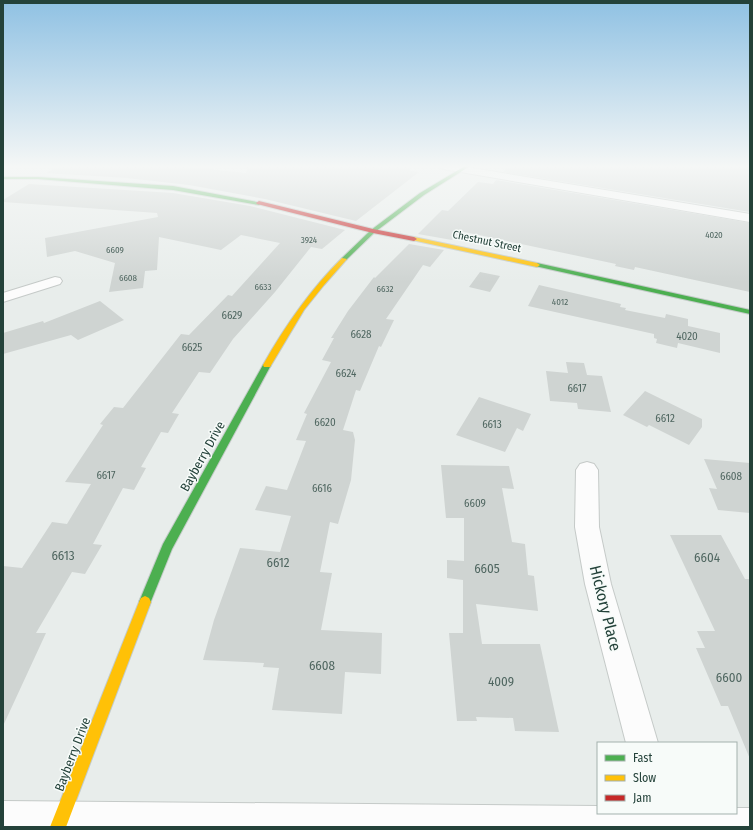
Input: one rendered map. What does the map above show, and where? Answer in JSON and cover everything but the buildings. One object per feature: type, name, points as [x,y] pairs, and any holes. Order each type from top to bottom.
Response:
[{"type":"street","name":"Chestnut Street","points":[[265,205],[373,231],[457,247],[750,312]]},
{"type":"street","name":"Bayberry Drive","points":[[59,823],[167,547],[272,355],[302,306],[329,274],[373,231],[407,205]]},
{"type":"street","points":[[674,205],[750,218]]},
{"type":"street","points":[[3,298],[55,281]]},
{"type":"street","name":"Hickory Place","points":[[587,470],[587,527],[598,584],[642,742]]},
{"type":"street","points":[[3,818],[59,823],[663,819],[750,826]]},
{"type":"traffic: fast","points":[[344,259],[373,231],[408,205]]},
{"type":"traffic: fast","points":[[537,265],[750,312]]},
{"type":"traffic: fast","points":[[145,602],[167,547],[267,365]]},
{"type":"traffic: slow","points":[[414,239],[537,265]]},
{"type":"traffic: slow","points":[[267,365],[283,336],[301,309],[321,283],[344,259]]},
{"type":"traffic: slow","points":[[58,827],[145,602]]},
{"type":"traffic: jam","points":[[266,205],[373,231],[414,239]]}]
